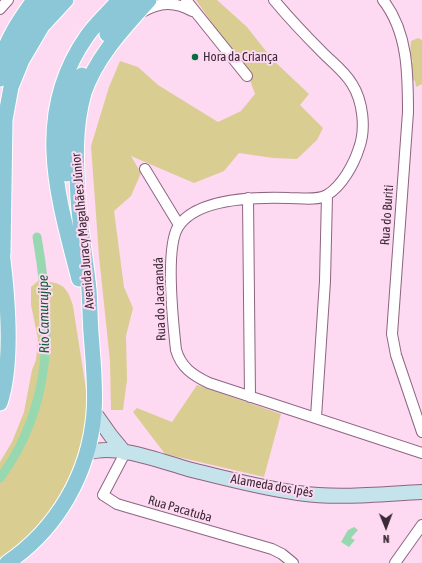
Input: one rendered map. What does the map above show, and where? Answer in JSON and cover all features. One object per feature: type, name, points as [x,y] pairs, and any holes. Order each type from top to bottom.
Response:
[{"type":"main road","points":[[0,68],[2,56],[9,41],[34,0]]},
{"type":"main road","points":[[0,79],[38,14],[49,0]]},
{"type":"main road","points":[[0,403],[4,391],[8,346],[3,254],[5,120],[11,87],[22,60],[42,26],[66,0]]},
{"type":"main road","name":"Avenida Juracy Magalhães Júnior","points":[[89,316],[56,182],[53,134],[55,112],[61,87],[75,57],[88,36],[119,0]]},
{"type":"main road","points":[[80,227],[69,199],[65,149],[70,101],[96,49],[131,0]]},
{"type":"main road","name":"Avenida Juracy Magalhães Júnior","points":[[7,563],[31,544],[58,512],[80,475],[88,453],[94,412],[95,390],[89,316],[89,290],[80,227],[76,139],[84,93],[103,56],[149,0]]},
{"type":"main road","points":[[0,233],[3,254]]},
{"type":"street","points":[[0,9],[8,0]]},
{"type":"street","points":[[186,0],[247,76]]},
{"type":"street","points":[[145,169],[179,225],[200,210],[210,206],[248,198],[307,199],[327,195],[350,168],[362,141],[363,126],[358,98],[347,76],[322,53],[274,0]]},
{"type":"street","name":"Rua do Buriti","points":[[383,0],[394,16],[400,31],[406,61],[408,86],[408,112],[392,334],[396,354],[422,432]]},
{"type":"street","points":[[135,16],[148,8],[165,3],[182,6],[197,14]]},
{"type":"street","points":[[316,417],[325,281],[327,195]]},
{"type":"street","points":[[248,198],[250,397]]},
{"type":"street","name":"Rua do Jacarandá","points":[[179,225],[175,233],[170,254],[174,337],[179,359],[185,368],[196,377],[250,397],[316,417],[422,453]]},
{"type":"street","points":[[94,412],[125,453]]},
{"type":"street","name":"Alameda dos Ipês","points":[[88,453],[102,450],[125,453],[223,477],[298,493],[370,495],[422,492]]},
{"type":"street","name":"Rua Pacatuba","points":[[125,453],[103,495],[110,500],[156,516],[272,549],[282,554],[293,563]]},
{"type":"street","points":[[395,563],[422,525]]},
{"type":"shaded area","points":[[196,0],[217,0],[247,27],[273,60],[309,94],[300,105],[323,128],[317,140],[297,159],[273,158],[239,153],[224,171],[194,183],[131,156],[141,173],[131,196],[114,211],[124,287],[133,308],[126,336],[127,380],[123,410],[111,410],[110,361],[99,256],[91,146],[109,87],[120,61],[138,67],[158,85],[218,122],[241,111],[255,94],[248,75]]},
{"type":"shaded area","points":[[418,38],[422,40],[422,84],[416,87],[415,81],[410,78],[413,73],[409,64],[413,62],[410,54],[411,41]]},
{"type":"shaded area","points":[[38,281],[52,282],[62,286],[68,293],[73,306],[88,402],[84,457],[69,492],[25,550],[0,563],[0,462],[12,442],[24,412],[32,370],[36,360],[38,339],[31,305],[31,287]]},
{"type":"shaded area","points":[[197,385],[281,414],[264,477],[165,454],[133,412],[137,408],[172,422]]},
{"type":"shaded area","points":[[354,527],[358,530],[351,538],[355,540],[349,547],[341,542],[348,530]]},
{"type":"waterway","name":"Rio Camurujipe","points":[[0,478],[18,450],[31,422],[39,392],[44,362],[46,331],[45,300],[37,237]]},
{"type":"place","name":"Hora da Criança","points":[[195,57]]}]
